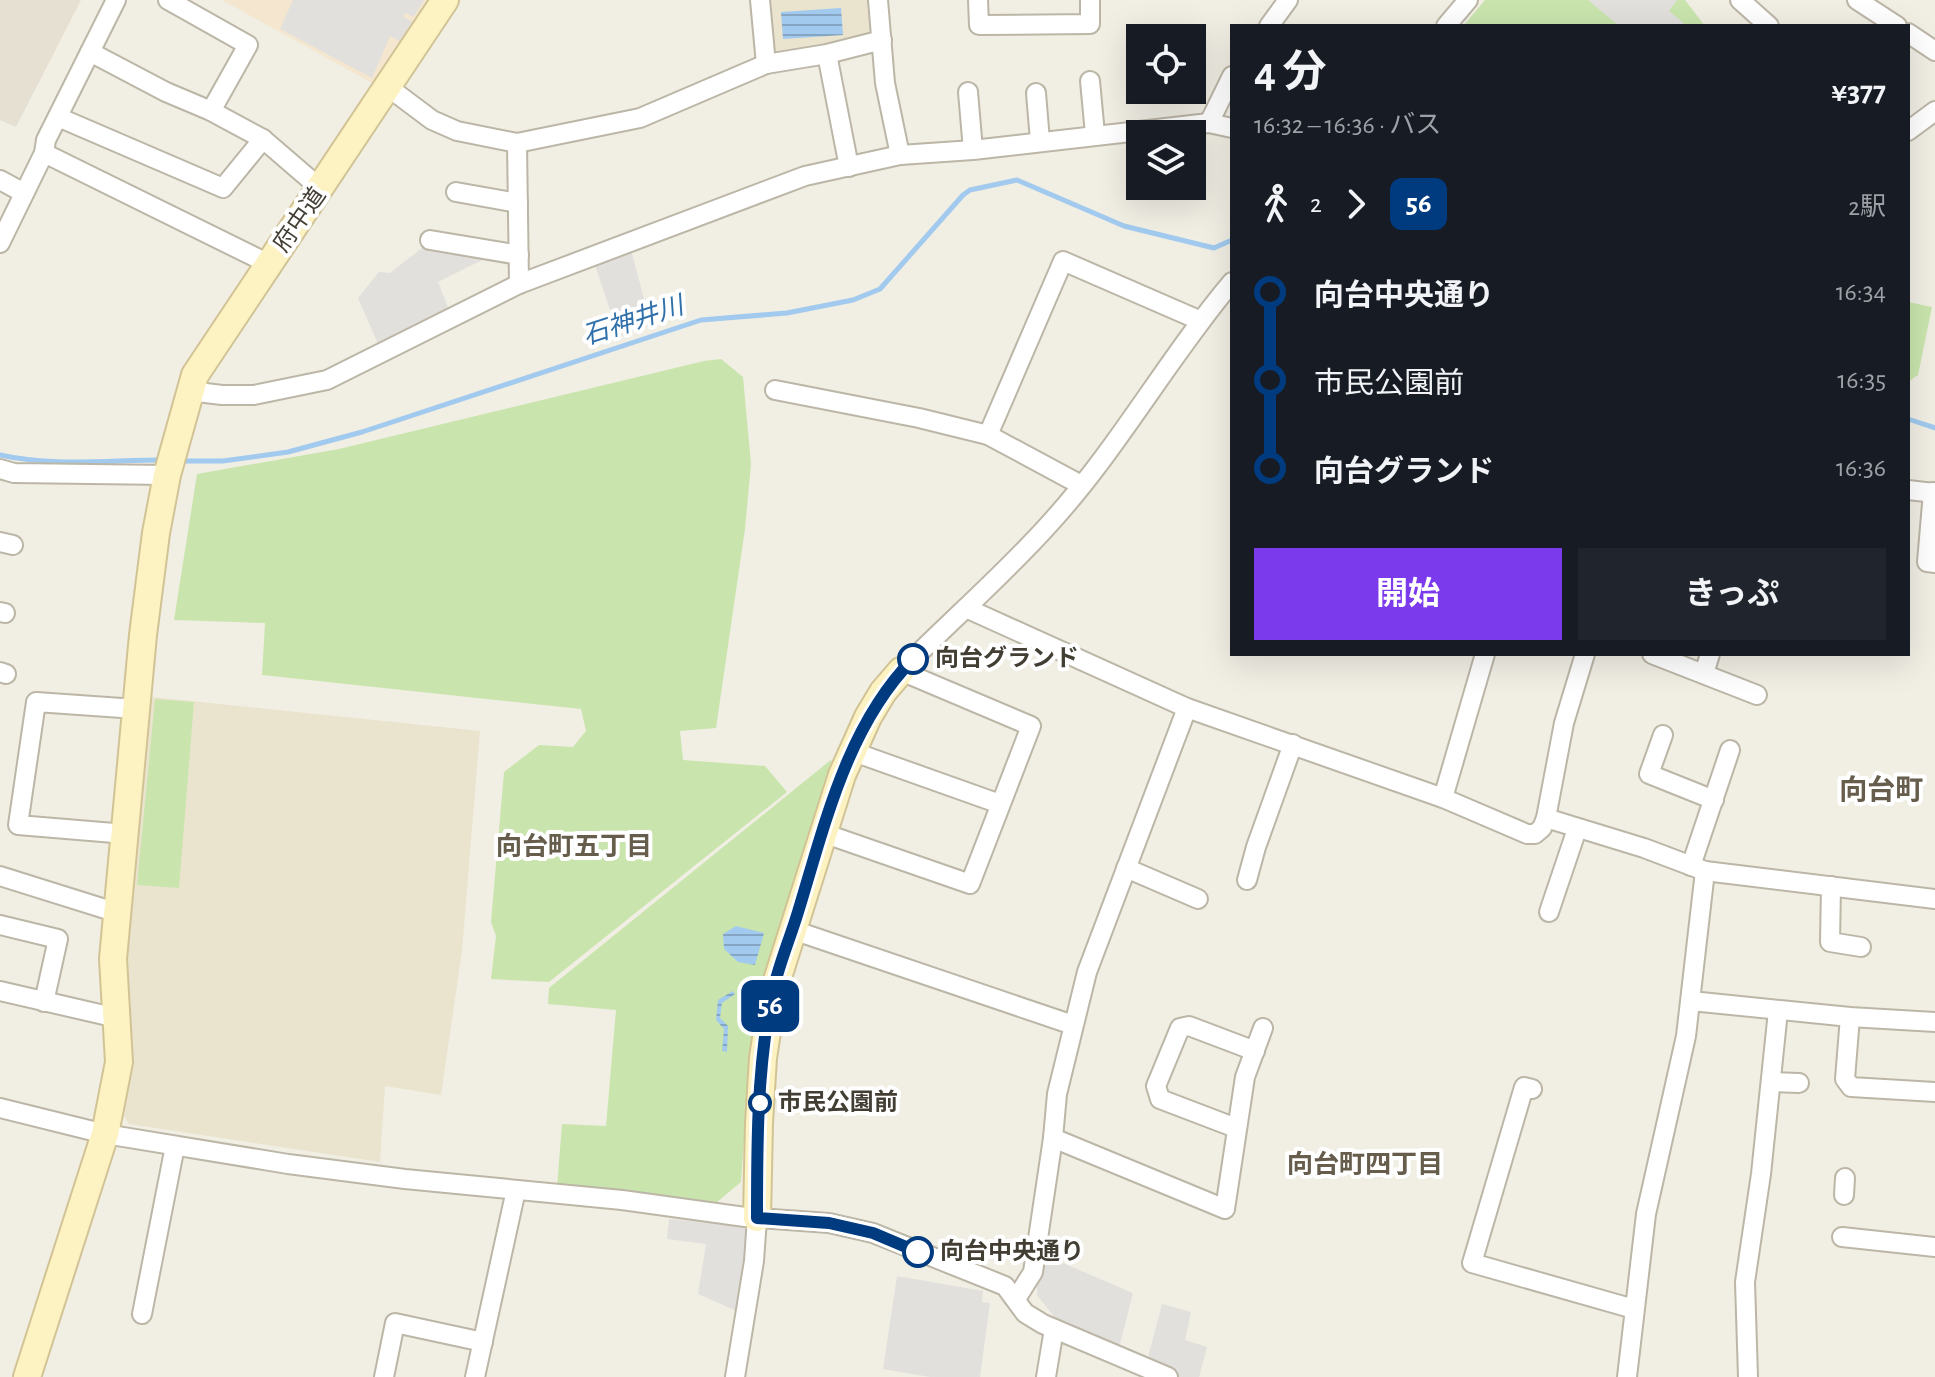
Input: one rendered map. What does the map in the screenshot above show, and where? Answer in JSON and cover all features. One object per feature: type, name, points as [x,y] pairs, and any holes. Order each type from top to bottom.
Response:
[{"type":"street","points":[[0,243],[44,153],[46,140],[116,0]]},
{"type":"street","points":[[168,0],[248,45],[211,111]]},
{"type":"street","name":"府中道","points":[[27,1377],[105,1134],[119,1062],[113,959],[136,709],[156,533],[169,465],[189,391],[195,375],[445,0]]},
{"type":"street","points":[[760,0],[766,64]]},
{"type":"street","points":[[878,0],[885,83],[900,155]]},
{"type":"street","points":[[978,0],[979,25],[1090,24],[1090,0]]},
{"type":"street","points":[[1270,24],[1288,0]]},
{"type":"street","points":[[1448,24],[1468,0]]},
{"type":"street","points":[[1740,0],[1767,24]]},
{"type":"street","points":[[1857,0],[1894,24]]},
{"type":"street","points":[[1910,34],[1935,51]]},
{"type":"street","points":[[388,87],[432,120],[457,131],[517,143],[640,118],[766,64],[827,54],[882,40]]},
{"type":"street","points":[[90,52],[263,139],[321,189]]},
{"type":"street","points":[[827,54],[849,167]]},
{"type":"street","points":[[1209,123],[1230,80]]},
{"type":"street","points":[[1090,81],[1095,134]]},
{"type":"street","points":[[968,92],[973,150]]},
{"type":"street","points":[[1036,93],[1040,141]]},
{"type":"street","points":[[58,117],[223,188],[263,139]]},
{"type":"street","points":[[189,391],[254,395],[327,380],[519,284],[805,176],[900,155],[973,150],[1209,123],[1230,128]]},
{"type":"street","points":[[517,143],[519,284]]},
{"type":"street","points":[[44,153],[269,264]]},
{"type":"street","points":[[0,180],[24,193]]},
{"type":"street","points":[[456,192],[518,203]]},
{"type":"street","points":[[430,240],[519,255]]},
{"type":"street","points":[[988,435],[1063,261],[1201,321]]},
{"type":"street","points":[[735,1377],[754,1261],[759,1123],[770,1004],[851,751],[883,692],[1053,520],[1230,285]]},
{"type":"street","points":[[775,390],[988,435],[1081,485]]},
{"type":"street","points":[[0,469],[14,473],[169,465]]},
{"type":"street","points":[[1910,490],[1934,492],[1927,562],[1935,563]]},
{"type":"street","points":[[966,608],[1187,708],[1443,798],[1527,834],[1535,834],[1546,818],[1579,656]]},
{"type":"street","points":[[1443,798],[1484,656]]},
{"type":"street","points":[[1657,656],[1757,695]]},
{"type":"street","points":[[1704,674],[1709,656]]},
{"type":"street","points":[[823,833],[970,884],[1031,726],[901,671]]},
{"type":"street","points":[[126,834],[18,825],[36,702],[136,709]]},
{"type":"street","points":[[1016,1299],[1033,1272],[1057,1094],[1087,972],[1187,708]]},
{"type":"street","points":[[1663,735],[1649,774],[1714,800]]},
{"type":"street","points":[[1247,880],[1293,744]]},
{"type":"street","points":[[1627,1377],[1646,1214],[1691,1001],[1698,868],[1730,750]]},
{"type":"street","points":[[851,751],[1000,804]]},
{"type":"street","points":[[1546,818],[1698,868],[1935,899]]},
{"type":"street","points":[[1549,912],[1577,829]]},
{"type":"street","points":[[1126,868],[1198,899]]},
{"type":"street","points":[[0,876],[118,913]]},
{"type":"street","points":[[1831,886],[1830,942],[1861,947]]},
{"type":"street","points":[[0,925],[58,939],[44,1002]]},
{"type":"street","points":[[793,930],[1073,1025]]},
{"type":"street","points":[[0,991],[117,1018]]},
{"type":"street","points":[[1691,1001],[1778,1011],[1935,1022]]},
{"type":"street","points":[[1748,1377],[1745,1282],[1761,1174],[1778,1011]]},
{"type":"street","points":[[1850,1017],[1845,1079],[1851,1087],[1935,1092]]},
{"type":"street","points":[[1236,1128],[1160,1099],[1156,1086],[1180,1028],[1189,1026],[1255,1051]]},
{"type":"street","points":[[1053,1138],[1225,1209],[1245,1077],[1263,1028]]},
{"type":"street","points":[[1771,1082],[1799,1083]]},
{"type":"street","points":[[1532,1089],[1524,1087],[1472,1263],[1634,1309]]},
{"type":"street","points":[[0,1108],[105,1134],[361,1173],[622,1200],[757,1218],[829,1223],[873,1233],[1005,1286],[1025,1313],[1054,1329],[1168,1377]]},
{"type":"street","points":[[142,1314],[175,1146]]},
{"type":"street","points":[[475,1377],[516,1190]]},
{"type":"street","points":[[1842,1237],[1935,1247]]},
{"type":"street","points":[[384,1377],[395,1323],[483,1342]]},
{"type":"street","points":[[1048,1376],[1054,1329]]},
{"type":"shaded area","points":[[0,0],[81,0],[16,127],[0,120]]},
{"type":"shaded area","points":[[222,0],[429,0],[374,84]]},
{"type":"shaded area","points":[[293,0],[424,0],[414,17],[406,13],[403,16],[414,23],[401,42],[390,36],[372,78],[280,29]]},
{"type":"shaded area","points":[[766,0],[868,0],[870,32],[862,40],[779,57],[770,51]]},
{"type":"shaded area","points":[[1588,0],[1677,0],[1669,11],[1685,24],[1617,24]]},
{"type":"shaded area","points":[[426,245],[486,258],[438,282],[449,310],[379,346],[358,298],[379,272],[390,273]]},
{"type":"shaded area","points":[[631,250],[651,325],[619,337],[595,265]]},
{"type":"shaded area","points":[[152,697],[480,731],[462,951],[441,1095],[385,1086],[380,1162],[129,1124],[124,1116],[132,1055],[123,939]]},
{"type":"shaded area","points":[[669,1219],[742,1225],[748,1231],[739,1312],[698,1294],[706,1244],[667,1239]]},
{"type":"shaded area","points":[[1044,1255],[1133,1293],[1119,1348],[1056,1319],[1037,1295]]},
{"type":"shaded area","points":[[897,1276],[983,1291],[982,1302],[990,1303],[980,1377],[930,1377],[883,1369]]},
{"type":"shaded area","points":[[1162,1304],[1191,1312],[1185,1340],[1207,1347],[1199,1377],[1175,1377],[1146,1365]]},
{"type":"green space","points":[[1485,0],[1685,0],[1703,24],[1465,24]]},
{"type":"green space","points":[[1910,302],[1932,307],[1918,375],[1910,381]]},
{"type":"green space","points":[[721,359],[743,377],[751,464],[745,529],[716,728],[680,731],[683,760],[765,766],[787,792],[549,982],[491,979],[496,936],[491,922],[504,772],[539,745],[573,747],[586,731],[581,709],[262,675],[265,623],[174,620],[197,474],[339,449]]},
{"type":"green space","points":[[155,699],[194,702],[179,888],[137,885]]},
{"type":"green space","points":[[832,759],[761,985],[750,1058],[741,1182],[710,1208],[557,1187],[562,1124],[606,1126],[616,1010],[548,1004],[549,988]]},
{"type":"water","points":[[841,8],[843,35],[783,39],[781,12]]},
{"type":"water","points":[[736,926],[764,933],[755,965],[738,962],[724,949],[723,934]]},
{"type":"water","points":[[733,991],[735,994],[722,1003],[720,1018],[728,1026],[727,1052],[722,1051],[724,1029],[716,1020],[718,1000]]},
{"type":"waterway","name":"石神井川","points":[[181,461],[223,461],[288,452],[362,432],[701,320],[787,313],[853,300],[880,289],[963,195],[970,190],[1017,180],[1124,226],[1214,248],[1230,241]]},
{"type":"waterway","name":"石神井川","points":[[1910,420],[1935,428]]},
{"type":"waterway","name":"石神井川","points":[[0,455],[61,462],[163,460]]},
{"type":"bus line","name":"56","points":[[913,659],[883,692],[851,751],[773,993],[763,1058],[757,1218],[829,1223],[873,1233],[918,1252]]},
{"type":"place","name":"向台グランド","points":[[913,659]]},
{"type":"place","name":"市民公園前","points":[[760,1103]]},
{"type":"place","name":"向台中央通り","points":[[918,1252]]},
{"type":"district","name":"向台町","points":[[1881,791]]},
{"type":"district","name":"向台町五丁目","points":[[574,847]]},
{"type":"district","name":"向台町四丁目","points":[[1365,1165]]}]
